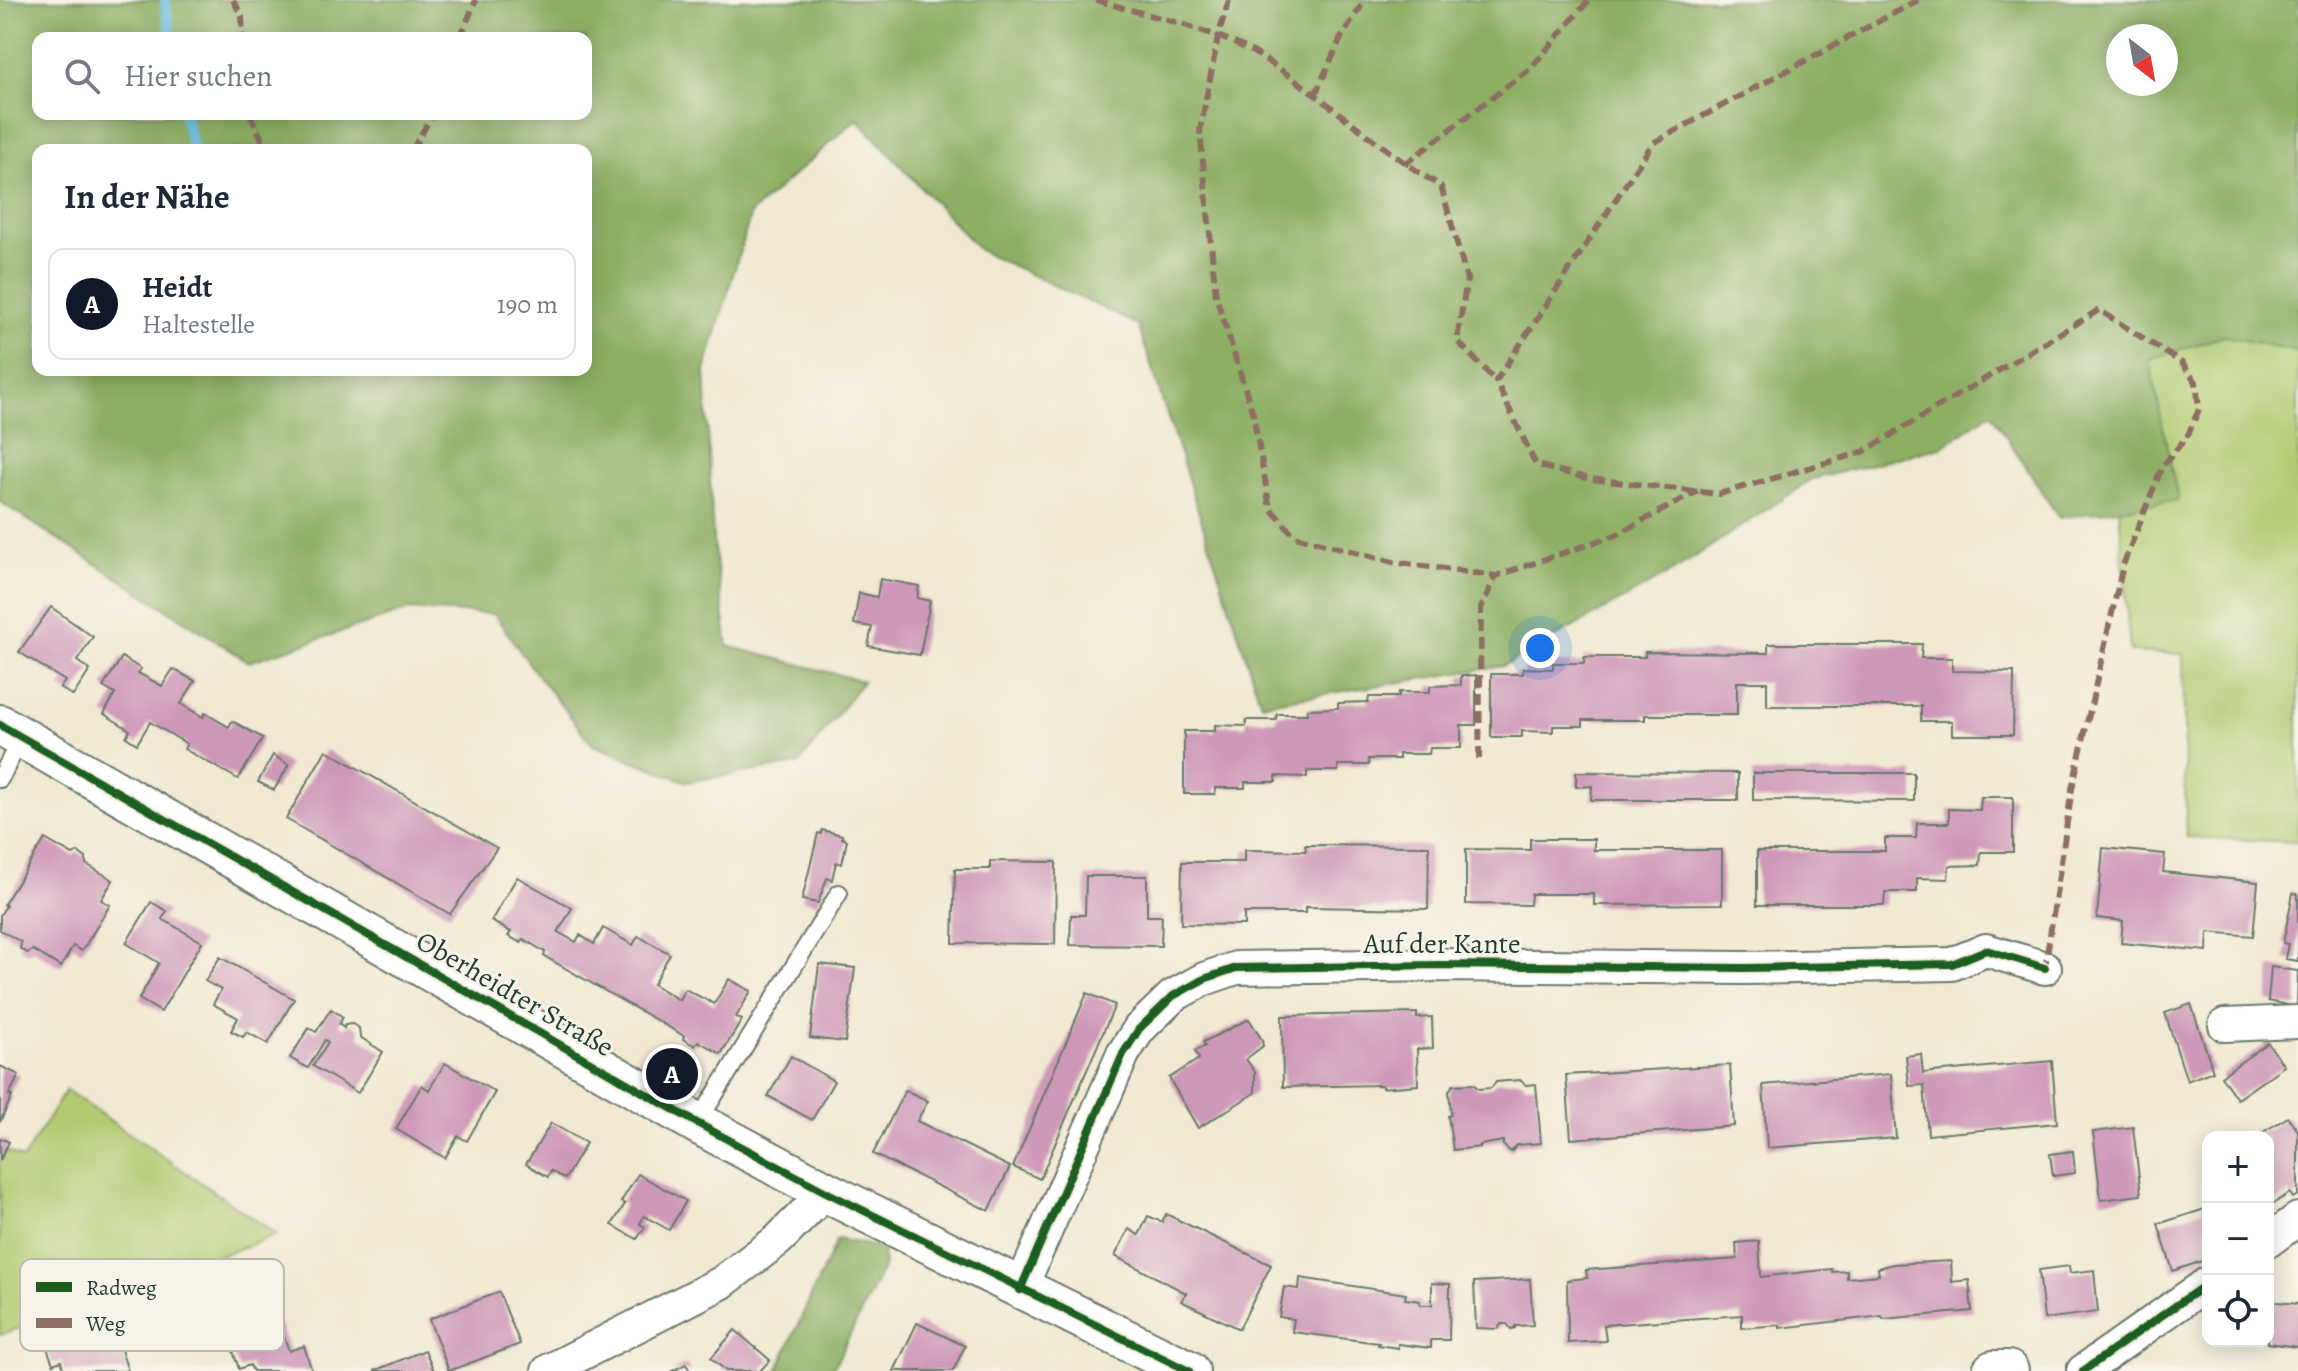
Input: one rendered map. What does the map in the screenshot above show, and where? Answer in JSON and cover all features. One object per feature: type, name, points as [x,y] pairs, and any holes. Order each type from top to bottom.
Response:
[{"type":"street","name":"Oberheidter Straße","points":[[11,731],[697,1123],[1020,1290],[1189,1371]]},
{"type":"street","name":"Auf der Kante","points":[[1020,1290],[1123,1054],[1139,1029],[1173,996],[1204,979],[1236,968],[1937,965],[1952,964],[1986,950],[2045,968]]},
{"type":"street","points":[[2225,1025],[2298,1022]]},
{"type":"street","points":[[548,1371],[721,1283],[778,1240],[826,1192]]},
{"type":"street","points":[[2274,1237],[2298,1219]]},
{"type":"street","points":[[2083,1371],[2202,1287]]},
{"type":"street","points":[[1993,1371],[2008,1371]]},
{"type":"lane","name":"Oberheidter Straße","points":[[0,779],[11,731]]},
{"type":"lane","points":[[697,1123],[839,893]]},
{"type":"green space","points":[[0,0],[2298,0],[2298,351],[2224,336],[2149,359],[2178,500],[2059,518],[1991,413],[1941,447],[1813,479],[1672,572],[1503,666],[1261,704],[1138,325],[979,250],[857,119],[751,213],[705,371],[713,540],[728,646],[863,681],[799,764],[687,782],[593,745],[540,679],[494,614],[409,610],[249,662],[0,502]]},
{"type":"green space","points":[[2224,336],[2298,351],[2298,842],[2186,837],[2183,654],[2130,652],[2119,509],[2178,500],[2148,359]]},
{"type":"green space","points":[[66,1090],[277,1235],[211,1259],[20,1259],[20,1328],[0,1335],[0,1161],[5,1150],[23,1159]]},
{"type":"green space","points":[[837,1239],[883,1248],[885,1264],[832,1371],[777,1371]]},
{"type":"building","points":[[880,579],[919,586],[917,598],[930,601],[920,655],[868,646],[872,627],[854,624],[859,593],[877,597]]},
{"type":"building","points":[[51,607],[93,637],[77,661],[90,670],[73,696],[60,688],[65,681],[19,652]]},
{"type":"building","points":[[1768,644],[1922,644],[1921,658],[1952,658],[1952,671],[2014,672],[2013,735],[1952,735],[1952,721],[1921,721],[1921,706],[1767,706],[1767,682],[1737,682],[1737,715],[1645,715],[1645,720],[1583,720],[1583,726],[1553,726],[1553,732],[1522,731],[1522,737],[1491,737],[1491,674],[1523,674],[1523,668],[1553,669],[1553,663],[1584,663],[1584,657],[1645,657],[1645,652],[1768,653]]},
{"type":"building","points":[[122,657],[141,669],[138,673],[162,686],[173,669],[195,681],[181,704],[229,727],[232,721],[263,738],[238,779],[184,749],[187,744],[150,722],[137,744],[126,737],[130,730],[104,714],[115,694],[103,687]]},
{"type":"building","points":[[1476,675],[1476,725],[1461,725],[1461,748],[1430,748],[1429,754],[1399,754],[1399,759],[1368,759],[1369,765],[1338,765],[1338,771],[1307,771],[1307,777],[1276,776],[1276,782],[1245,782],[1245,788],[1215,788],[1215,794],[1184,794],[1184,731],[1215,731],[1215,725],[1246,726],[1246,720],[1276,720],[1277,714],[1307,714],[1307,709],[1338,708],[1338,703],[1368,702],[1369,697],[1399,697],[1399,692],[1430,692],[1430,686],[1461,685],[1461,676]]},
{"type":"building","points":[[326,750],[497,848],[450,914],[286,819]]},
{"type":"building","points":[[273,755],[289,765],[274,790],[258,782]]},
{"type":"building","points":[[1576,772],[1738,773],[1738,800],[1591,800],[1592,786],[1576,787]]},
{"type":"building","points":[[1753,773],[1914,773],[1914,801],[1753,800]]},
{"type":"building","points":[[1981,797],[2013,797],[2013,852],[1981,852],[1980,865],[1949,866],[1948,879],[1917,878],[1917,892],[1885,892],[1884,905],[1757,905],[1757,851],[1885,851],[1885,838],[1916,838],[1917,823],[1949,823],[1949,809],[1980,810]]},
{"type":"building","points":[[822,830],[842,835],[847,840],[842,864],[836,862],[832,880],[827,878],[818,903],[802,900],[818,833],[821,834]]},
{"type":"building","points":[[45,839],[73,855],[78,852],[86,858],[86,864],[113,880],[101,900],[110,905],[82,951],[73,946],[61,967],[33,950],[28,953],[20,949],[21,942],[0,930],[4,904]]},
{"type":"building","points":[[1530,839],[1594,839],[1594,850],[1722,850],[1722,904],[1594,905],[1594,894],[1531,894],[1530,905],[1466,904],[1466,849],[1530,850]]},
{"type":"building","points":[[1305,845],[1429,846],[1428,909],[1305,907],[1305,913],[1244,913],[1244,925],[1181,924],[1182,862],[1244,862],[1244,850],[1306,851]]},
{"type":"building","points":[[2103,848],[2165,854],[2163,872],[2258,882],[2253,936],[2208,932],[2207,951],[2121,943],[2123,921],[2097,918]]},
{"type":"building","points":[[990,861],[1056,862],[1055,944],[953,943],[955,869],[990,869]]},
{"type":"building","points":[[1086,876],[1147,876],[1147,916],[1162,916],[1161,946],[1070,945],[1071,915],[1085,915]]},
{"type":"building","points":[[517,877],[572,908],[558,932],[576,942],[580,935],[594,944],[603,928],[633,945],[638,936],[670,954],[653,984],[679,1000],[685,989],[714,1004],[729,979],[751,991],[736,1017],[742,1020],[721,1054],[698,1041],[695,1046],[683,1039],[684,1036],[544,956],[545,952],[523,939],[521,943],[508,936],[511,932],[491,921]]},
{"type":"building","points":[[2293,893],[2298,894],[2298,961],[2285,959],[2288,944],[2283,943]]},
{"type":"building","points":[[151,902],[167,911],[162,919],[202,942],[161,1012],[139,999],[159,963],[126,943]]},
{"type":"building","points":[[220,957],[294,999],[268,1044],[247,1032],[243,1037],[231,1031],[238,1018],[213,1004],[221,990],[205,981]]},
{"type":"building","points":[[819,964],[855,968],[845,1042],[810,1038]]},
{"type":"building","points":[[2271,967],[2298,971],[2297,1007],[2268,1001]]},
{"type":"building","points":[[1087,993],[1115,1005],[1040,1179],[1013,1167]]},
{"type":"building","points":[[2191,1004],[2213,1071],[2187,1081],[2165,1013]]},
{"type":"building","points":[[331,1009],[343,1017],[339,1024],[344,1028],[352,1024],[359,1028],[360,1037],[383,1052],[358,1093],[313,1066],[328,1042],[325,1040],[308,1068],[290,1058],[309,1028],[316,1032]]},
{"type":"building","points":[[1417,1013],[1417,1018],[1432,1017],[1433,1048],[1417,1049],[1418,1085],[1382,1088],[1382,1085],[1283,1087],[1282,1016]]},
{"type":"building","points":[[1249,1019],[1263,1046],[1246,1059],[1255,1072],[1255,1093],[1198,1128],[1169,1078],[1199,1059],[1195,1051],[1205,1046],[1203,1042]]},
{"type":"building","points":[[2268,1043],[2284,1066],[2237,1099],[2221,1076]]},
{"type":"building","points":[[1921,1054],[1923,1073],[2052,1061],[2057,1123],[1928,1135],[1924,1085],[1909,1086],[1906,1056]]},
{"type":"building","points":[[791,1056],[834,1081],[812,1120],[768,1096]]},
{"type":"building","points":[[445,1063],[495,1092],[467,1141],[458,1136],[445,1158],[396,1129],[422,1085],[429,1090]]},
{"type":"building","points":[[1730,1065],[1734,1126],[1571,1139],[1566,1075]]},
{"type":"building","points":[[0,1066],[19,1075],[0,1122]]},
{"type":"building","points":[[1891,1074],[1896,1138],[1767,1148],[1763,1085]]},
{"type":"building","points":[[1520,1080],[1526,1085],[1536,1084],[1541,1143],[1517,1145],[1511,1152],[1503,1141],[1453,1150],[1448,1116],[1451,1115],[1449,1091],[1453,1085],[1473,1084],[1479,1089],[1491,1088],[1496,1082]]},
{"type":"building","points":[[905,1090],[928,1101],[917,1121],[1010,1167],[989,1211],[873,1154]]},
{"type":"building","points":[[2288,1117],[2298,1131],[2298,1195],[2293,1198],[2290,1193],[2274,1203],[2274,1131],[2265,1131]]},
{"type":"building","points":[[551,1123],[586,1143],[565,1179],[551,1171],[548,1177],[526,1164]]},
{"type":"building","points":[[2133,1127],[2141,1195],[2101,1200],[2093,1132]]},
{"type":"building","points":[[0,1138],[9,1142],[0,1160]]},
{"type":"building","points":[[2073,1151],[2075,1173],[2053,1176],[2050,1154]]},
{"type":"building","points":[[638,1174],[686,1201],[669,1230],[644,1216],[640,1224],[645,1227],[637,1239],[612,1225],[625,1204],[621,1202]]},
{"type":"building","points":[[2202,1210],[2202,1261],[2173,1271],[2158,1224]]},
{"type":"building","points":[[1166,1214],[1271,1265],[1239,1329],[1181,1301],[1186,1293],[1115,1256],[1129,1229],[1139,1235],[1148,1216],[1162,1222]]},
{"type":"building","points":[[1759,1241],[1761,1277],[1832,1269],[1833,1272],[1847,1271],[1847,1278],[1879,1275],[1878,1268],[1893,1264],[1951,1261],[1952,1282],[1969,1280],[1972,1311],[1883,1319],[1882,1316],[1780,1328],[1780,1325],[1742,1328],[1742,1315],[1604,1325],[1606,1341],[1568,1343],[1567,1280],[1587,1278],[1586,1270],[1737,1259],[1736,1243]]},
{"type":"building","points":[[2069,1266],[2070,1273],[2094,1270],[2098,1312],[2044,1319],[2039,1270]]},
{"type":"building","points":[[1300,1278],[1406,1294],[1405,1299],[1420,1301],[1420,1305],[1432,1305],[1432,1283],[1450,1284],[1449,1340],[1431,1340],[1431,1348],[1398,1344],[1398,1348],[1292,1332],[1294,1319],[1279,1317],[1284,1287],[1299,1289]]},
{"type":"building","points":[[1530,1279],[1533,1325],[1511,1329],[1507,1324],[1501,1324],[1498,1329],[1476,1328],[1474,1282]]},
{"type":"building","points":[[499,1292],[520,1344],[449,1371],[429,1319]]},
{"type":"building","points":[[2274,1302],[2298,1304],[2298,1347],[2274,1344]]},
{"type":"building","points":[[917,1323],[965,1346],[953,1371],[894,1371]]},
{"type":"building","points":[[735,1330],[770,1360],[760,1371],[726,1371],[711,1358]]},
{"type":"building","points":[[284,1336],[289,1351],[304,1346],[312,1371],[253,1371],[250,1365],[239,1369],[233,1351],[284,1351]]},
{"type":"building","points":[[425,1350],[434,1371],[374,1371]]},
{"type":"building","points":[[48,1351],[121,1351],[128,1371],[64,1371],[61,1361],[53,1364]]},
{"type":"building","points":[[686,1364],[690,1371],[672,1371]]},
{"type":"waterway","points":[[165,0],[170,32]]},
{"type":"waterway","points":[[186,120],[192,144]]},
{"type":"marked path","points":[[233,0],[242,16],[243,32]]},
{"type":"marked path","points":[[463,32],[476,0]]},
{"type":"marked path","points":[[1096,0],[1200,30],[1258,55],[1441,186],[1467,279],[1457,341],[1496,381]]},
{"type":"marked path","points":[[1229,0],[1218,37],[1200,131],[1216,296],[1253,414],[1270,508],[1295,536],[1393,562],[1496,576],[1616,535],[1698,491]]},
{"type":"marked path","points":[[1315,95],[1341,38],[1365,0]]},
{"type":"marked path","points":[[1405,164],[1531,68],[1589,0]]},
{"type":"marked path","points":[[1918,0],[1653,143],[1496,381],[1536,465],[1591,479],[1719,494],[1863,452],[2099,310],[2182,363],[2196,382],[2199,409],[2188,435],[2162,467],[2123,565],[2072,789],[2045,968],[2039,966]]},
{"type":"marked path","points":[[253,120],[264,144]]},
{"type":"marked path","points":[[416,144],[430,120]]},
{"type":"marked path","points":[[1479,759],[1481,608],[1496,576]]},
{"type":"cycle path","points":[[0,725],[697,1123],[826,1192],[1189,1371]]},
{"type":"cycle path","points":[[1020,1290],[1123,1054],[1139,1029],[1173,996],[1204,979],[1236,968],[1439,965],[1744,968],[1952,964],[1986,950],[2045,968]]},
{"type":"cycle path","points":[[2083,1371],[2202,1287]]},
{"type":"place","name":"Heidt","points":[[672,1074]]}]
